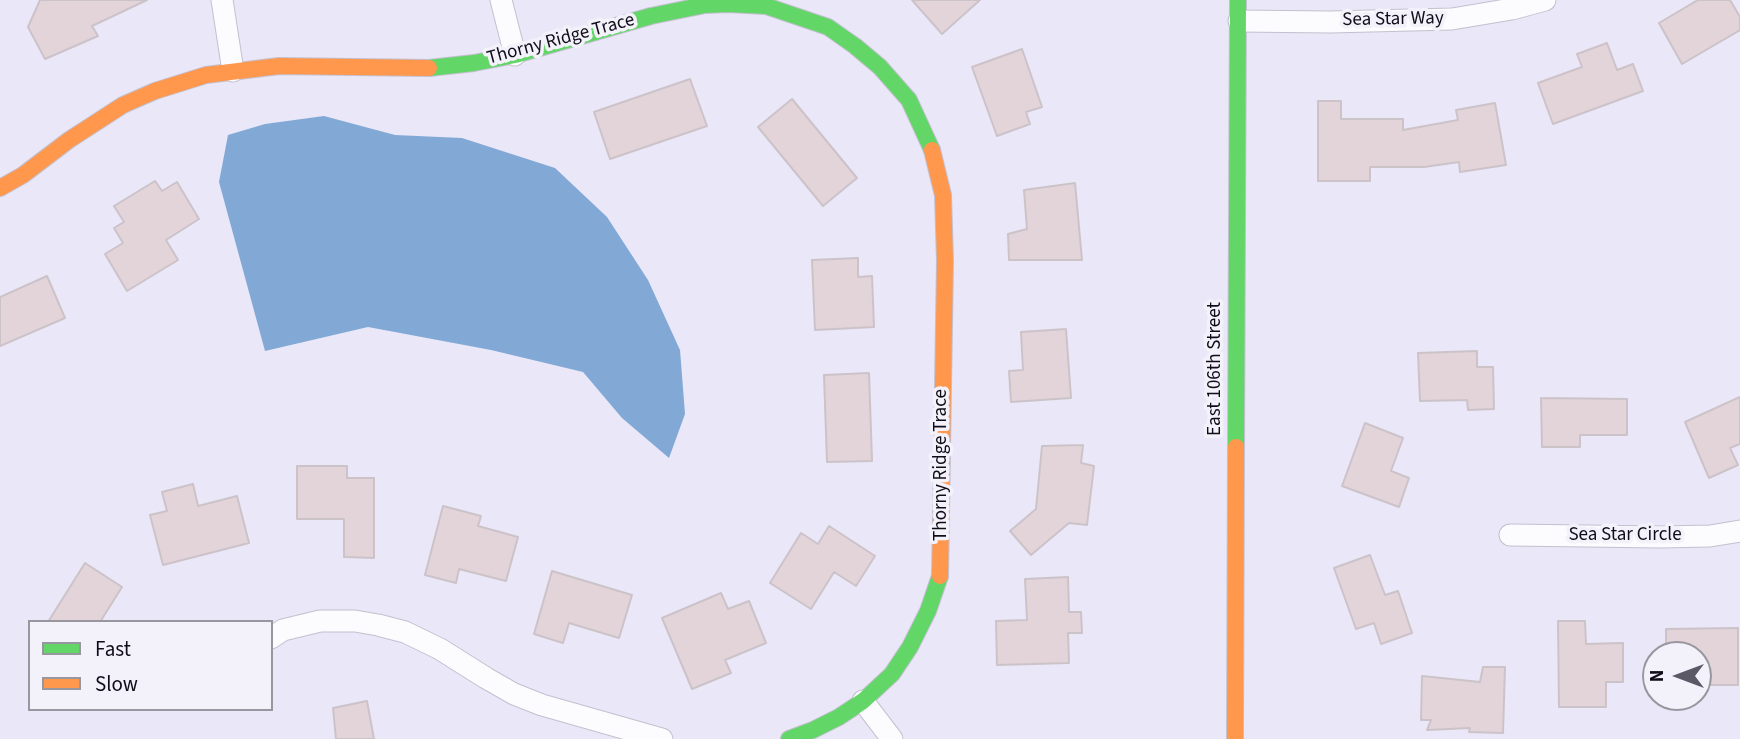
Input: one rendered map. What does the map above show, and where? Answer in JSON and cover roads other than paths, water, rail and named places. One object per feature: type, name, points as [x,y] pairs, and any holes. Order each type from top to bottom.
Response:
[{"type":"street","points":[[222,0],[233,71]]},
{"type":"street","points":[[502,0],[515,55]]},
{"type":"street","name":"Sea Star Way","points":[[1238,11],[1330,22],[1452,19],[1512,9],[1545,0]]},
{"type":"street","name":"Thorny Ridge Trace","points":[[0,188],[123,105],[155,91],[206,75],[279,66],[433,68],[515,55],[652,16],[705,5],[766,6],[828,27],[880,66],[909,100],[932,151],[943,195],[945,261],[941,574],[928,611],[910,648],[892,674],[863,701],[839,718],[789,739]]},
{"type":"street","name":"East 106th Street","points":[[1235,739],[1238,11]]},
{"type":"street","name":"Sea Star Circle","points":[[1510,535],[1660,537],[1710,536],[1740,531]]},
{"type":"street","points":[[273,637],[283,631],[320,621],[355,621],[379,625],[405,632],[440,649],[514,694],[607,732],[662,739]]},
{"type":"street","points":[[863,701],[892,739]]},
{"type":"water","points":[[324,116],[395,135],[462,138],[555,168],[607,217],[648,280],[680,350],[685,414],[669,458],[622,418],[583,372],[491,350],[368,327],[265,351],[219,182],[228,135],[265,124]]}]
